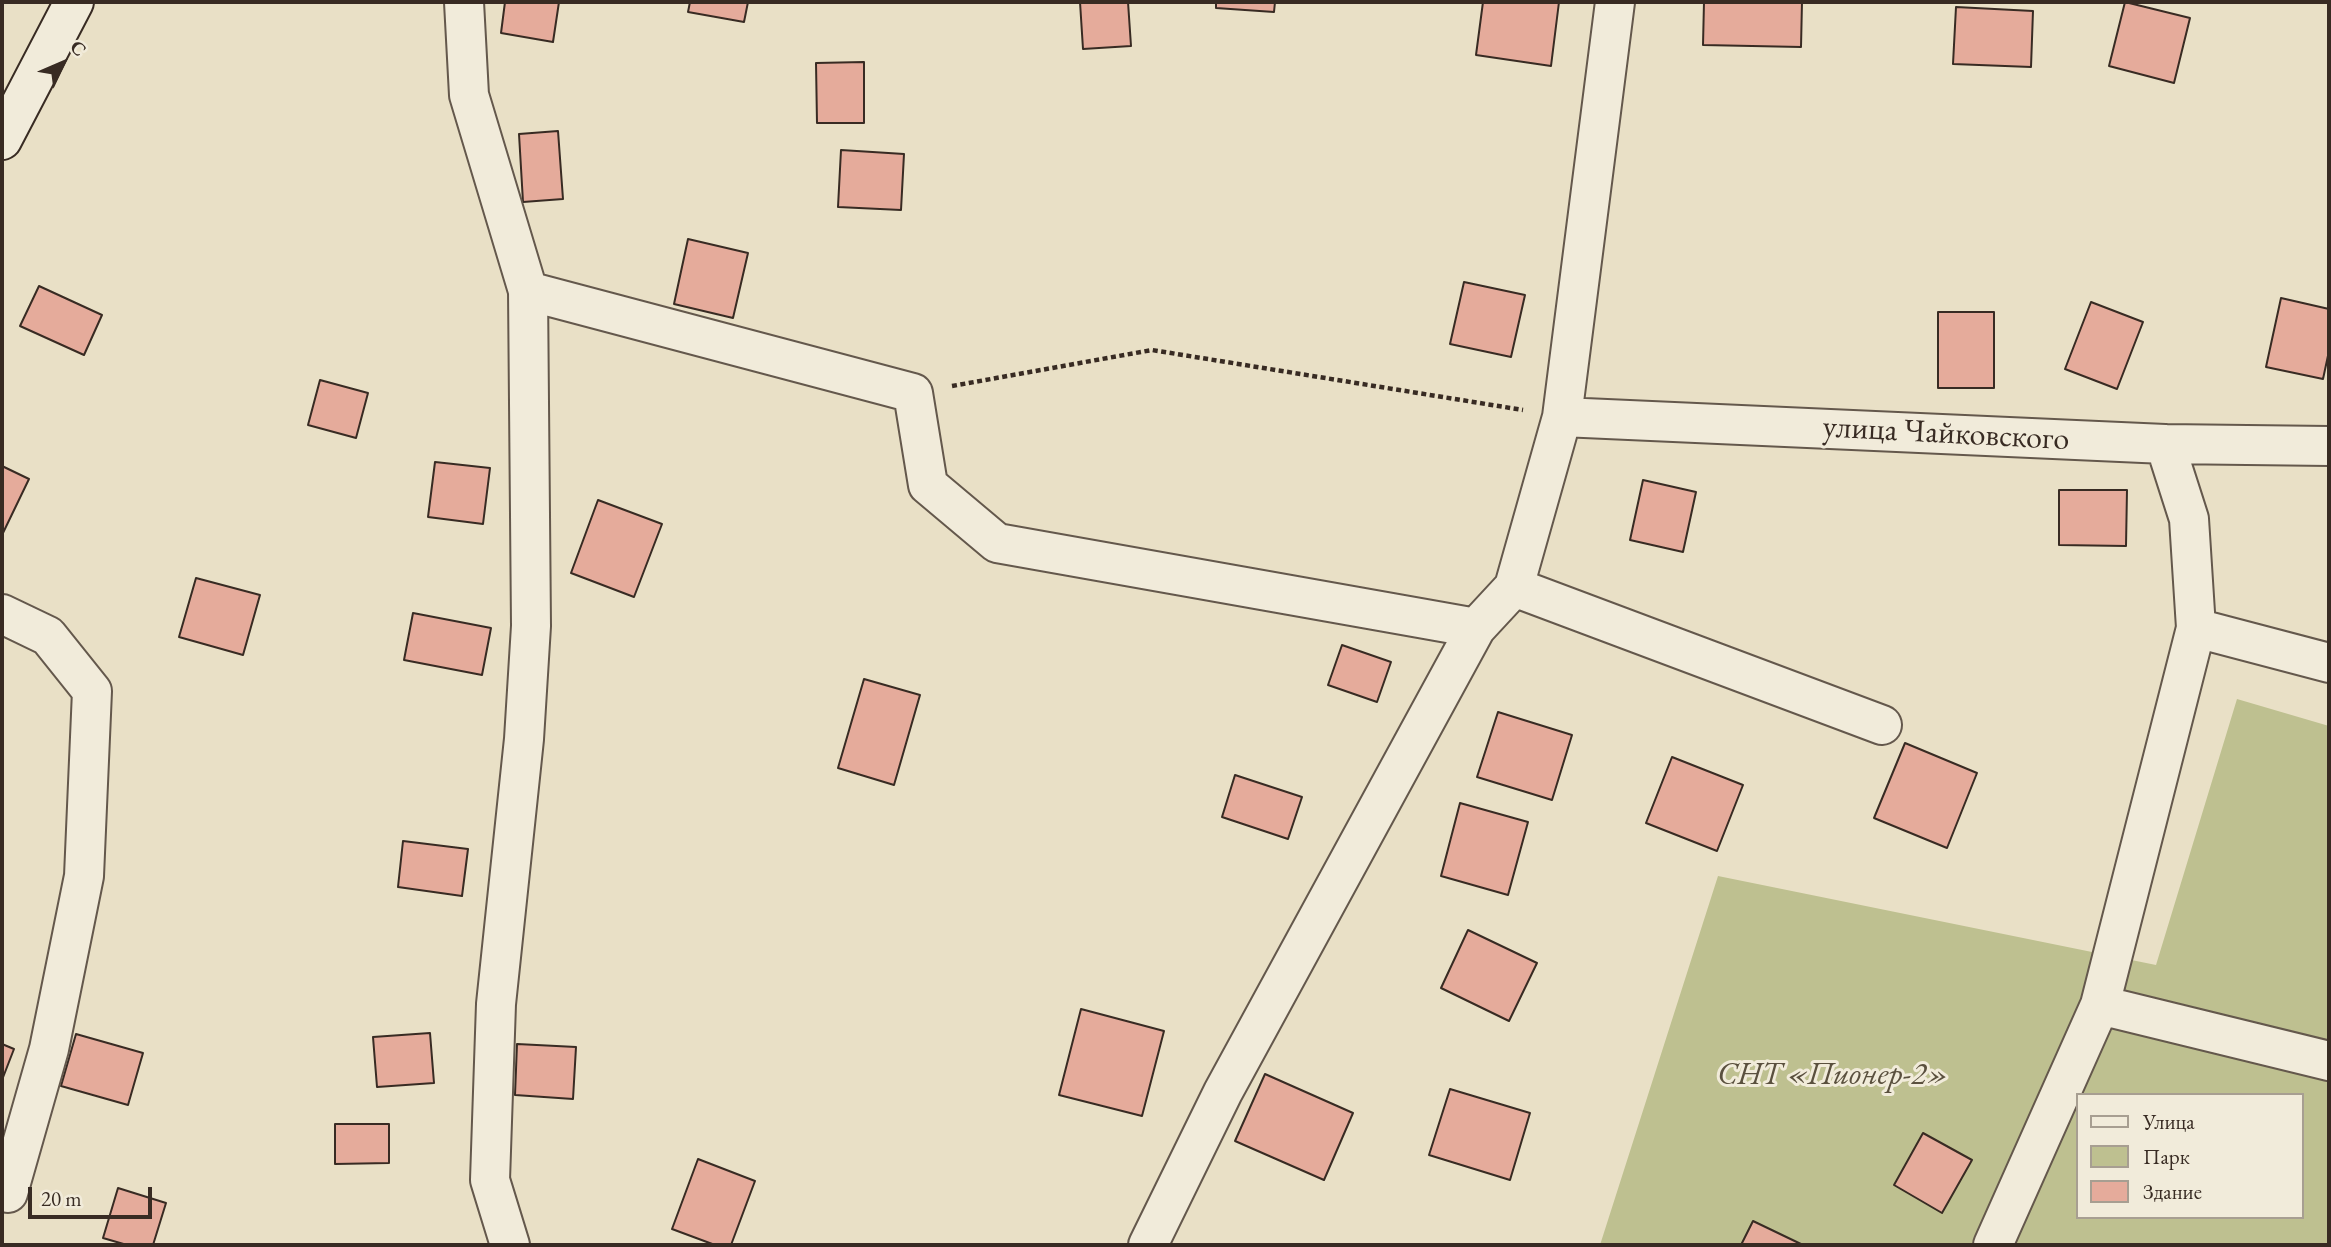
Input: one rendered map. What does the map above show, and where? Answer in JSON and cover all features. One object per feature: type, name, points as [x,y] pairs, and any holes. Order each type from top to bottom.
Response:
[{"type":"street","points":[[2,140],[74,2]]},
{"type":"street","points":[[464,2],[469,95],[528,291],[531,626],[524,739],[496,1003],[490,1180],[510,1245]]},
{"type":"street","points":[[1148,1245],[1223,1092],[1476,628],[1514,587],[1562,417],[1615,2]]},
{"type":"street","points":[[528,291],[913,393],[928,485],[998,543],[1476,628]]},
{"type":"street","name":"улица Чайковского","points":[[1562,417],[2165,444],[2329,446]]},
{"type":"street","points":[[1993,1245],[2100,1004],[2196,628],[2189,519],[2165,444]]},
{"type":"street","points":[[1514,587],[1882,725]]},
{"type":"street","points":[[2,614],[48,636],[92,691],[84,876],[49,1049],[8,1193]]},
{"type":"street","points":[[2196,628],[2329,663]]},
{"type":"street","points":[[2100,1004],[2329,1062]]},
{"type":"path","points":[[913,393],[1152,350],[1562,417]]},
{"type":"green space","name":"СНТ «Пионер-2»","points":[[2237,699],[2329,726],[2329,1245],[1600,1245],[1718,876],[2156,965]]},
{"type":"building","points":[[505,2],[559,2],[553,42],[501,33]]},
{"type":"building","points":[[690,2],[748,2],[744,22],[688,12]]},
{"type":"building","points":[[1080,2],[1128,2],[1131,46],[1083,49]]},
{"type":"building","points":[[1216,2],[1275,2],[1274,12],[1216,8]]},
{"type":"building","points":[[1483,2],[1559,2],[1551,66],[1476,55]]},
{"type":"building","points":[[1704,2],[1802,2],[1801,47],[1703,45]]},
{"type":"building","points":[[2125,2],[2190,18],[2174,83],[2109,66]]},
{"type":"building","points":[[1956,7],[2033,11],[2031,67],[1953,64]]},
{"type":"building","points":[[864,62],[864,123],[817,123],[816,63]]},
{"type":"building","points":[[558,131],[563,199],[523,202],[519,134]]},
{"type":"building","points":[[841,150],[904,154],[901,210],[838,207]]},
{"type":"building","points":[[688,239],[748,253],[733,318],[674,304]]},
{"type":"building","points":[[1464,282],[1525,295],[1511,357],[1450,344]]},
{"type":"building","points":[[39,286],[102,315],[84,355],[20,326]]},
{"type":"building","points":[[2281,298],[2329,309],[2329,351],[2323,379],[2266,367]]},
{"type":"building","points":[[2091,302],[2143,322],[2117,389],[2065,369]]},
{"type":"building","points":[[1938,312],[1994,312],[1994,388],[1938,388]]},
{"type":"building","points":[[320,380],[368,393],[356,438],[308,425]]},
{"type":"building","points":[[435,462],[490,468],[483,524],[428,517]]},
{"type":"building","points":[[2,466],[29,479],[2,535]]},
{"type":"building","points":[[1643,480],[1696,492],[1683,552],[1630,540]]},
{"type":"building","points":[[2059,490],[2127,490],[2126,546],[2059,545]]},
{"type":"building","points":[[598,500],[662,524],[634,597],[571,573]]},
{"type":"building","points":[[196,578],[260,595],[243,655],[179,637]]},
{"type":"building","points":[[413,613],[491,628],[482,675],[404,660]]},
{"type":"building","points":[[1342,645],[1391,662],[1377,702],[1328,685]]},
{"type":"building","points":[[864,679],[920,695],[894,785],[838,768]]},
{"type":"building","points":[[1498,712],[1572,735],[1552,800],[1477,777]]},
{"type":"building","points":[[1905,743],[1977,773],[1947,848],[1874,818]]},
{"type":"building","points":[[1672,757],[1743,785],[1717,851],[1646,823]]},
{"type":"building","points":[[1235,775],[1302,797],[1288,839],[1222,817]]},
{"type":"building","points":[[1460,803],[1528,822],[1508,895],[1441,876]]},
{"type":"building","points":[[403,841],[468,849],[462,896],[398,887]]},
{"type":"building","points":[[1468,930],[1537,963],[1509,1021],[1441,988]]},
{"type":"building","points":[[1081,1009],[1164,1031],[1142,1116],[1059,1095]]},
{"type":"building","points":[[430,1033],[434,1083],[377,1087],[373,1037]]},
{"type":"building","points":[[76,1034],[143,1053],[128,1105],[61,1086]]},
{"type":"building","points":[[2,1044],[14,1049],[2,1080]]},
{"type":"building","points":[[517,1044],[576,1047],[573,1099],[515,1095]]},
{"type":"building","points":[[1265,1074],[1353,1113],[1324,1180],[1235,1141]]},
{"type":"building","points":[[1450,1089],[1530,1113],[1510,1180],[1429,1155]]},
{"type":"building","points":[[335,1124],[389,1124],[389,1163],[335,1164]]},
{"type":"building","points":[[1923,1133],[1972,1160],[1942,1213],[1894,1185]]},
{"type":"building","points":[[698,1159],[755,1181],[731,1245],[715,1245],[672,1229]]},
{"type":"building","points":[[118,1188],[166,1203],[153,1245],[127,1245],[103,1238]]},
{"type":"building","points":[[1753,1221],[1803,1245],[1741,1245]]}]
